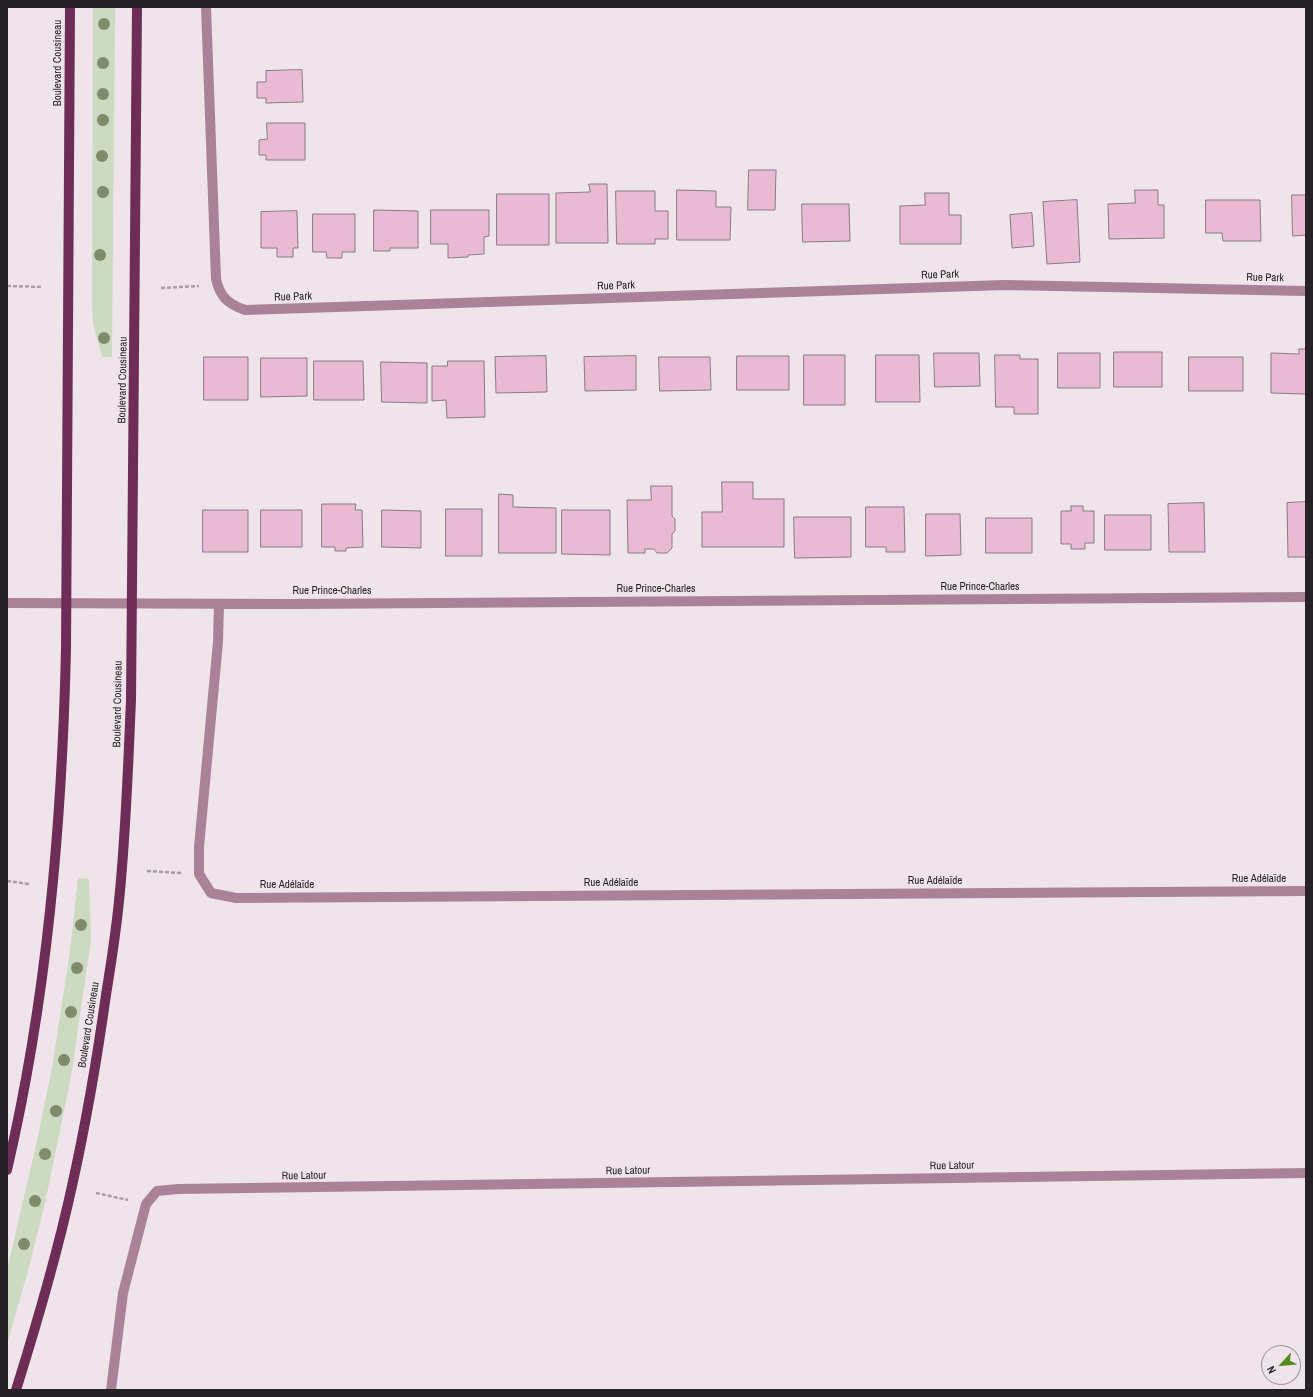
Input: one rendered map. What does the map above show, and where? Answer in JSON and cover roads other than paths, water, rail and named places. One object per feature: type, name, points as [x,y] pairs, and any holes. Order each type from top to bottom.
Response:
[{"type":"main road","name":"Boulevard Cousineau","points":[[7,1170],[20,1108],[43,967],[57,840],[63,749],[66,603],[70,7]]},
{"type":"main road","name":"Boulevard Cousineau","points":[[16,1390],[42,1303],[70,1194],[97,1057],[111,967],[119,902],[127,806],[131,700],[137,7]]},
{"type":"street","name":"Rue Park","points":[[206,7],[216,279],[219,290],[228,301],[245,310],[1005,285],[1306,291]]},
{"type":"street","name":"Rue Prince-Charles","points":[[7,604],[1306,597]]},
{"type":"street","name":"Rue Adélaïde","points":[[219,604],[218,642],[199,847],[199,874],[211,893],[236,898],[1306,890]]},
{"type":"street","name":"Rue Latour","points":[[111,1390],[123,1293],[146,1204],[156,1191],[178,1189],[1306,1173]]}]
